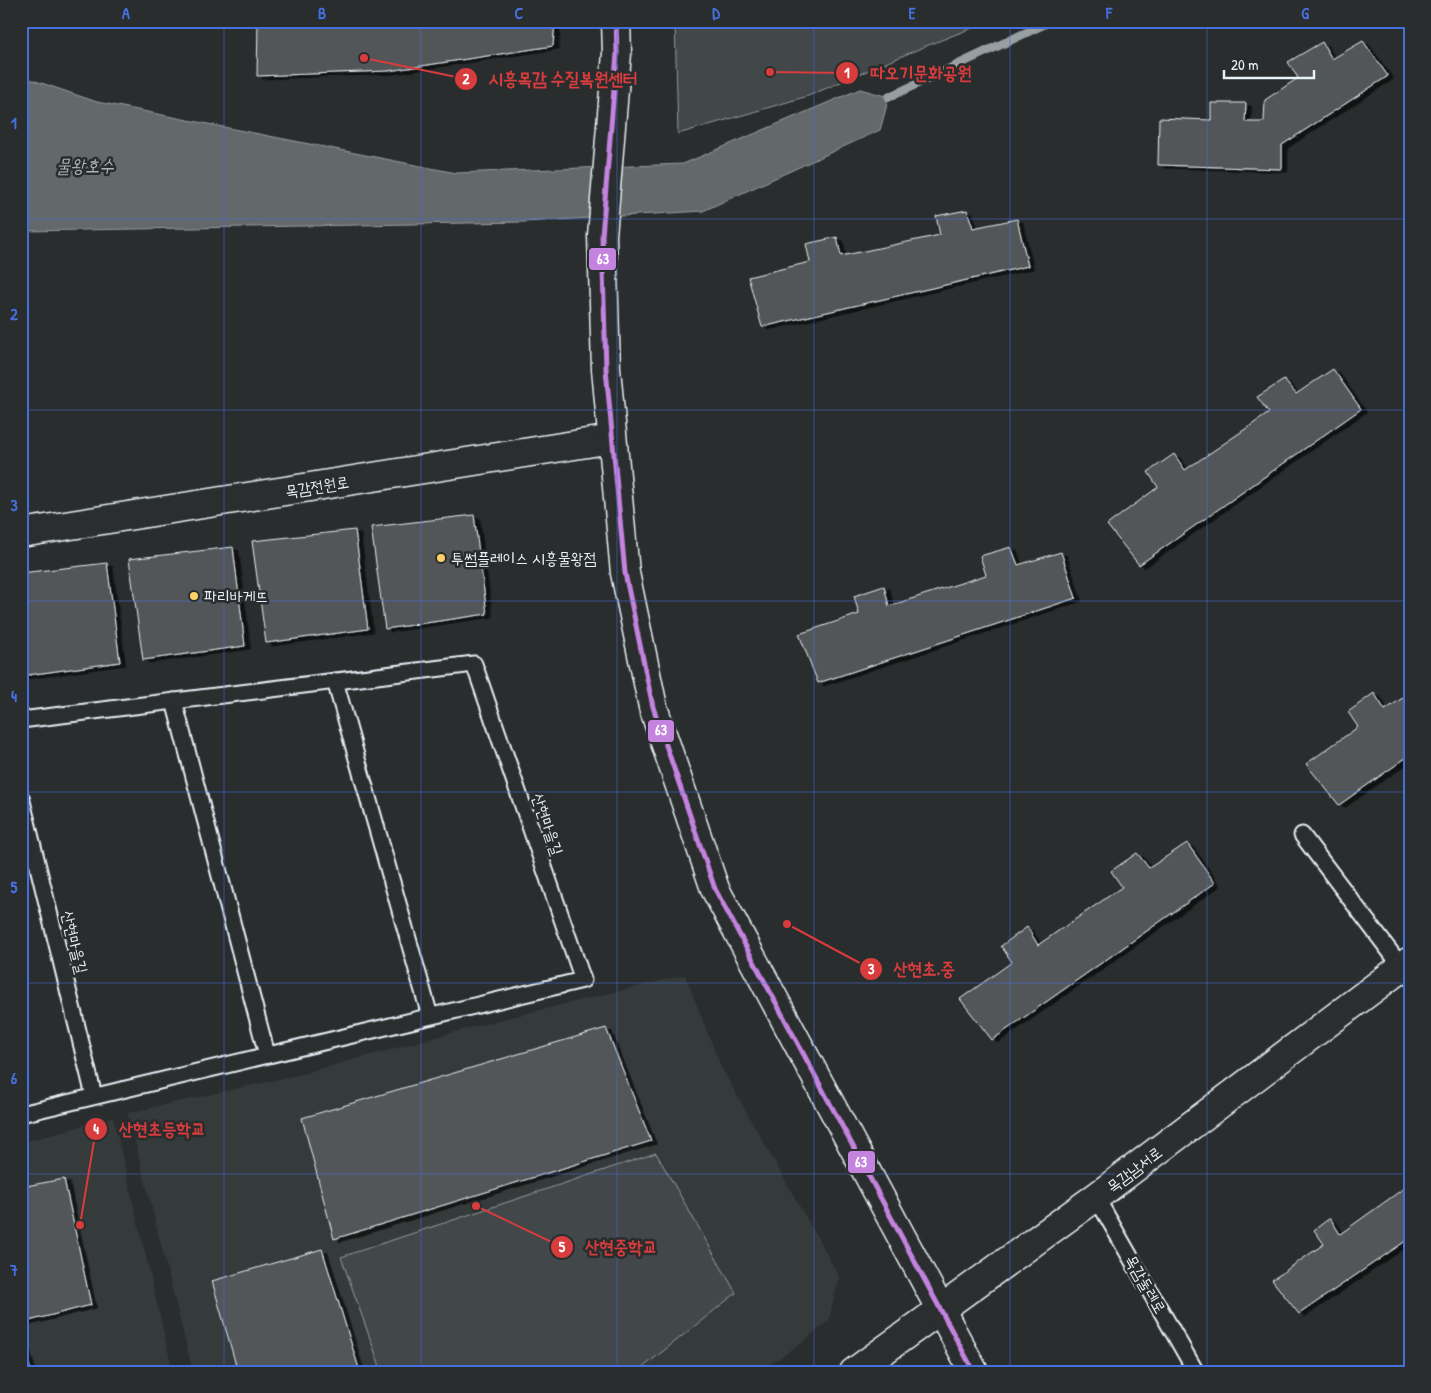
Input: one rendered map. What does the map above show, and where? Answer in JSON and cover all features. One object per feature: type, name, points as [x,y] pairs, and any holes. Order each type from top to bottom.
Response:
[{"type":"street","points":[[616,21],[617,53],[602,236],[606,369],[624,573],[653,707],[714,889],[974,1372]]},
{"type":"street","name":"목감전원로","points":[[21,533],[612,439]]},
{"type":"street","name":"목감남서로","points":[[854,1372],[939,1308],[1096,1197],[1407,969]]},
{"type":"lane","name":"산현마을길","points":[[21,720],[474,664],[582,980],[21,1114]]},
{"type":"lane","points":[[335,681],[430,1016]]},
{"type":"lane","points":[[174,701],[267,1054]]},
{"type":"lane","name":"산현마을길","points":[[21,797],[94,1096]]},
{"type":"lane","points":[[1302,835],[1407,969]]},
{"type":"lane","name":"목감둘레로","points":[[1096,1197],[1196,1372]]},
{"type":"shaded area","points":[[675,21],[990,21],[808,96],[678,134]]},
{"type":"shaded area","points":[[685,975],[721,1067],[839,1276],[829,1320],[803,1342],[758,1372],[193,1372],[128,1113],[298,1075],[491,1022]]},
{"type":"shaded area","points":[[113,1117],[173,1372],[21,1372],[21,1143]]},
{"type":"shaded area","points":[[656,1153],[736,1293],[637,1372],[382,1372],[341,1257]]},
{"type":"water","name":"물왕호수","points":[[21,76],[97,102],[456,173],[683,164],[860,89],[889,97],[880,130],[703,211],[524,222],[21,232]]},
{"type":"building","points":[[258,21],[555,21],[553,46],[388,71],[257,76]]},
{"type":"building","points":[[1363,41],[1388,76],[1282,145],[1282,169],[1158,165],[1159,118],[1211,120],[1211,103],[1246,103],[1245,122],[1264,122],[1265,100],[1298,78],[1288,62],[1322,42],[1332,59]]},
{"type":"building","points":[[967,210],[973,228],[1017,219],[1028,266],[762,327],[748,277],[810,262],[806,244],[837,237],[841,256],[940,235],[936,216]]},
{"type":"building","points":[[1333,369],[1361,409],[1139,565],[1107,525],[1158,487],[1148,472],[1174,454],[1185,470],[1269,413],[1257,397],[1284,380],[1296,394]]},
{"type":"building","points":[[474,515],[487,614],[385,629],[371,527]]},
{"type":"building","points":[[355,530],[368,629],[266,643],[252,541]]},
{"type":"building","points":[[233,547],[245,646],[143,660],[129,559]]},
{"type":"building","points":[[1011,547],[1018,565],[1061,552],[1076,598],[818,683],[799,634],[859,614],[854,596],[884,586],[889,606],[986,575],[980,556]]},
{"type":"building","points":[[107,563],[120,662],[21,676],[21,573]]},
{"type":"building","points":[[1374,693],[1385,710],[1410,693],[1410,755],[1339,805],[1306,764],[1358,727],[1348,712]]},
{"type":"building","points":[[1187,843],[1215,883],[992,1040],[960,999],[1012,962],[1001,946],[1027,927],[1038,945],[1122,887],[1111,871],[1137,853],[1149,868]]},
{"type":"building","points":[[606,1028],[651,1141],[334,1239],[302,1118]]},
{"type":"building","points":[[64,1179],[91,1305],[21,1323],[21,1187]]},
{"type":"building","points":[[1410,1184],[1410,1238],[1299,1314],[1272,1280],[1324,1244],[1314,1230],[1330,1218],[1340,1234]]},
{"type":"building","points":[[322,1249],[360,1372],[238,1372],[212,1281]]},
{"type":"building","points":[[22,1337],[31,1372],[21,1372]]},
{"type":"waterway","points":[[889,97],[1051,21]]},
{"type":"transit line","name":"63","points":[[616,21],[617,53],[602,236],[606,369],[625,573],[653,707],[715,889],[974,1372]]},
{"type":"place","name":"시흥목감 수질복원센터","points":[[364,58]]},
{"type":"place","name":"따오기문화공원","points":[[770,72]]},
{"type":"place","name":"투썸플레이스 시흥물왕점","points":[[441,558]]},
{"type":"place","name":"파리바게뜨","points":[[194,596]]},
{"type":"place","name":"산현초.중","points":[[787,924]]},
{"type":"place","name":"산현중학교","points":[[476,1206]]},
{"type":"place","name":"산현초등학교","points":[[80,1225]]}]
